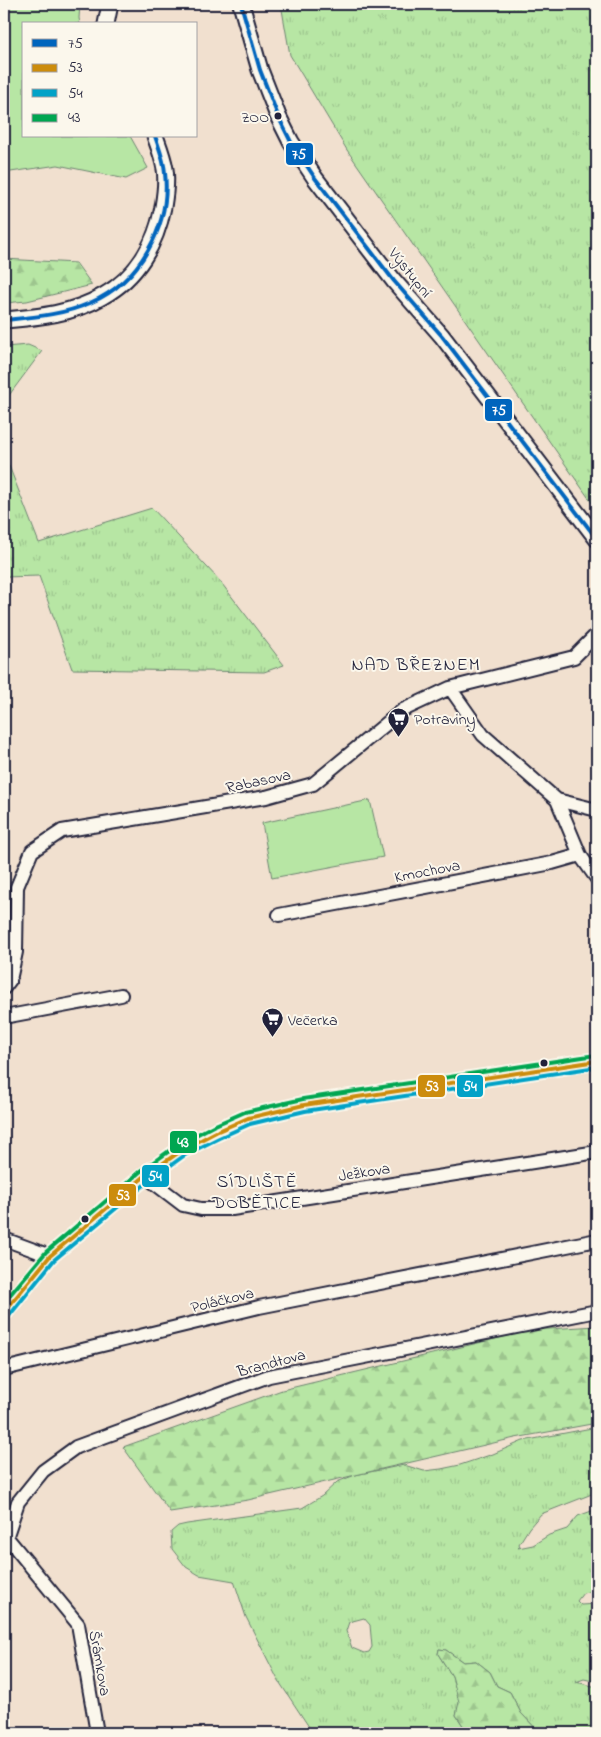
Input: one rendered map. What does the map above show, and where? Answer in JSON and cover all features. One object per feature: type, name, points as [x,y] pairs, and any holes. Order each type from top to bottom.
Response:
[{"type":"street","points":[[106,22],[110,4]]},
{"type":"street","name":"Výstupní","points":[[241,4],[260,70],[278,116],[291,142],[315,178],[394,281],[442,336],[597,538]]},
{"type":"street","points":[[4,320],[52,315],[82,306],[103,296],[119,285],[139,265],[150,248],[159,226],[165,193],[166,171],[155,138]]},
{"type":"street","name":"Rabasova","points":[[4,988],[10,980],[16,952],[17,887],[32,851],[62,831],[266,797],[313,784],[402,710],[450,688],[574,657],[597,634]]},
{"type":"street","points":[[450,688],[483,735],[557,800],[580,855],[597,879]]},
{"type":"street","points":[[557,800],[597,810]]},
{"type":"street","name":"Kmochova","points":[[279,915],[552,863],[580,855]]},
{"type":"street","points":[[4,1017],[121,995]]},
{"type":"street","points":[[4,1312],[50,1256],[145,1176],[182,1150],[248,1118],[304,1105],[597,1061]]},
{"type":"street","name":"Ježkova","points":[[145,1176],[183,1204],[201,1209],[232,1208],[597,1152]]},
{"type":"street","points":[[4,1239],[50,1256]]},
{"type":"street","name":"Poláčkova","points":[[4,1369],[260,1307],[597,1240]]},
{"type":"street","name":"Brandtova","points":[[5,1536],[18,1502],[43,1471],[76,1448],[269,1376],[597,1311]]},
{"type":"street","name":"Šrámkova","points":[[5,1536],[78,1624],[98,1733]]},
{"type":"green space","points":[[4,4],[80,4],[80,22],[22,22],[22,138],[131,138],[148,168],[126,179],[58,165],[4,173]]},
{"type":"green space","points":[[281,4],[597,4],[597,510],[347,150],[290,55]]},
{"type":"green space","points":[[4,259],[76,263],[92,285],[27,301],[4,303]]},
{"type":"green space","points":[[28,345],[42,351],[4,402],[4,347]]},
{"type":"green space","points":[[4,453],[39,543],[152,508],[219,580],[284,665],[264,672],[72,669],[39,576],[4,577]]},
{"type":"green space","points":[[370,800],[383,857],[272,878],[262,823]]},
{"type":"green space","points":[[597,1326],[597,1423],[515,1438],[248,1500],[170,1512],[123,1447],[282,1390],[532,1330]]},
{"type":"green space","points":[[597,1427],[597,1492],[541,1514],[529,1528],[518,1548],[533,1545],[549,1535],[567,1529],[578,1516],[597,1509],[597,1590],[583,1593],[577,1601],[581,1605],[597,1604],[597,1682],[584,1679],[576,1682],[597,1687],[597,1733],[540,1733],[521,1713],[510,1692],[497,1686],[490,1672],[476,1661],[463,1662],[446,1650],[439,1649],[438,1654],[452,1676],[460,1702],[456,1715],[468,1733],[313,1733],[278,1680],[246,1617],[234,1581],[199,1575],[186,1567],[172,1549],[171,1532],[178,1526],[302,1508],[322,1496],[337,1482],[355,1475],[404,1465],[424,1471],[441,1469],[493,1454],[523,1441]],"holes":[[[364,1618],[370,1625],[372,1647],[369,1652],[364,1653],[352,1648],[346,1631],[349,1622]]]},
{"type":"green space","points":[[439,1649],[446,1650],[463,1662],[476,1661],[490,1672],[497,1686],[510,1692],[521,1713],[540,1733],[468,1733],[456,1715],[459,1702],[452,1676],[438,1654]]},
{"type":"transit line","name":"75","points":[[241,4],[260,70],[278,116],[291,142],[315,178],[394,281],[442,336],[597,539]]},
{"type":"transit line","name":"75","points":[[4,320],[59,313],[80,307],[108,294],[137,267],[157,232],[163,213],[166,193],[164,163],[156,138]]},
{"type":"transit line","name":"43","points":[[4,1302],[46,1252],[141,1171],[179,1144],[245,1112],[303,1099],[596,1055]]},
{"type":"transit line","name":"53","points":[[4,1312],[50,1256],[145,1176],[182,1150],[248,1118],[304,1105],[597,1061]]},
{"type":"transit line","name":"54","points":[[9,1316],[54,1260],[149,1181],[185,1155],[250,1124],[305,1111],[597,1067]]},
{"type":"place","name":"ZOO","points":[[278,116]]},
{"type":"place","name":"Potraviny","points":[[398,737]]},
{"type":"place","name":"Večerka","points":[[272,1038]]},
{"type":"district","name":"NAD BŘEZNEM","points":[[416,664]]},
{"type":"district","name":"SÍDLIŠTĚ DOBĚTICE","points":[[257,1191]]}]
